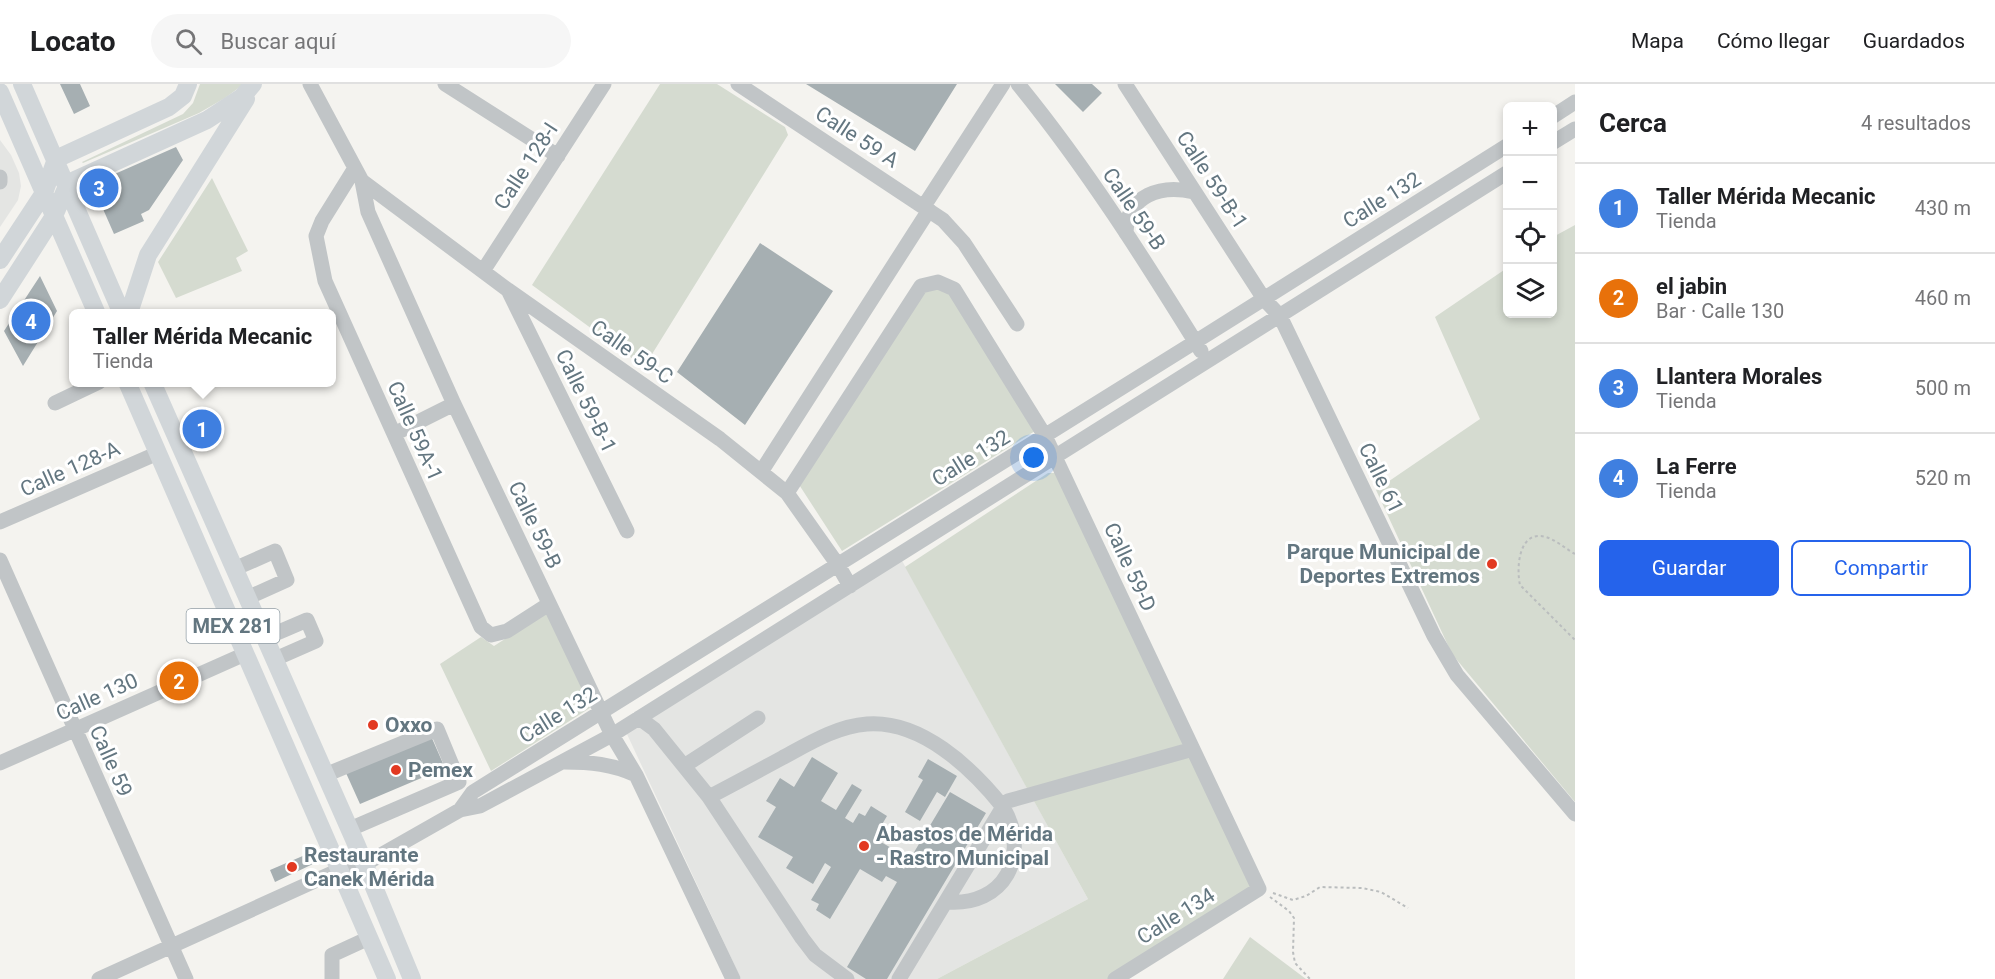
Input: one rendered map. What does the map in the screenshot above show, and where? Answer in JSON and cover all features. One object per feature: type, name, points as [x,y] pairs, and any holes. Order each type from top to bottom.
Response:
[{"type":"main road","points":[[22,84],[122,309]]},
{"type":"main road","points":[[0,260],[44,192],[56,159],[170,107],[183,96],[188,84]]},
{"type":"main road","points":[[0,300],[54,216],[67,186],[75,180],[226,109],[254,84]]},
{"type":"main road","points":[[128,309],[148,255],[254,84]]},
{"type":"main road","points":[[0,92],[4,112],[44,192],[95,309]]},
{"type":"main road","name":"MEX 281","points":[[129,387],[387,979]]},
{"type":"main road","name":"MEX 281","points":[[154,387],[350,829],[412,979]]},
{"type":"main road","points":[[293,765],[316,754]]},
{"type":"main road","points":[[369,938],[390,928]]},
{"type":"street","name":"Calle 59-B","points":[[310,84],[358,174],[368,212],[454,404],[612,735],[636,775],[733,979]]},
{"type":"street","points":[[445,84],[558,156]]},
{"type":"street","name":"Calle 128-I","points":[[483,271],[604,84]]},
{"type":"street","name":"Calle 59 A","points":[[738,84],[943,220],[964,243],[1017,324]]},
{"type":"street","points":[[760,472],[1003,84]]},
{"type":"street","name":"Calle 59-B","points":[[1018,84],[1047,120],[1126,233],[1207,362]]},
{"type":"street","name":"Calle 59-B-1","points":[[1125,84],[1264,299]]},
{"type":"street","points":[[1557,114],[1575,102]]},
{"type":"street","points":[[1557,140],[1575,129]]},
{"type":"street","name":"Calle 132","points":[[460,810],[473,792],[1503,148]]},
{"type":"street","name":"Calle 59A-1","points":[[358,174],[322,221],[316,236],[325,281],[481,627],[491,635],[507,631],[549,604]]},
{"type":"street","name":"Calle 59-C","points":[[358,174],[507,290],[720,439],[787,493],[838,565],[850,586]]},
{"type":"street","name":"Calle 132","points":[[99,979],[339,870],[365,864],[460,810],[480,806],[612,735],[1503,175]]},
{"type":"street","points":[[1126,233],[1126,220],[1134,206],[1146,195],[1162,189],[1178,188],[1194,192]]},
{"type":"street","name":"Calle 59-D","points":[[787,493],[921,286],[938,282],[954,289],[1045,436],[1259,889]]},
{"type":"street","name":"Calle 59-B-1","points":[[507,290],[627,531]]},
{"type":"street","name":"Calle 61","points":[[1264,299],[1280,316],[1434,636],[1457,675],[1575,814]]},
{"type":"street","points":[[55,403],[89,387]]},
{"type":"street","points":[[394,434],[454,404]]},
{"type":"street","name":"Calle 128-A","points":[[1,518],[158,453]]},
{"type":"street","points":[[234,569],[275,551],[287,580],[247,598]]},
{"type":"street","name":"Calle 59","points":[[0,560],[186,979]]},
{"type":"street","points":[[265,638],[307,620],[316,641],[274,660]]},
{"type":"street","name":"Calle 130","points":[[0,764],[245,654]]},
{"type":"street","points":[[639,718],[654,729],[710,797],[815,955],[847,979]]},
{"type":"street","points":[[684,766],[758,718]]},
{"type":"street","points":[[710,797],[814,741],[842,729],[864,724],[884,723],[929,740],[974,776],[1003,807],[1011,822],[1015,844],[1012,864],[1000,886],[979,899],[958,903],[946,902]]},
{"type":"street","points":[[326,775],[437,729],[459,782],[350,829]]},
{"type":"street","points":[[898,979],[1008,801],[1193,749]]},
{"type":"street","points":[[561,762],[600,763],[619,767],[636,775]]},
{"type":"street","points":[[428,796],[440,821]]},
{"type":"street","name":"Calle 134","points":[[1115,979],[1259,889]]},
{"type":"street","points":[[332,979],[332,955],[369,938]]},
{"type":"path","points":[[1575,554],[1546,538],[1534,536],[1524,543],[1519,556],[1517,574],[1520,585],[1575,640]]},
{"type":"path","points":[[1259,889],[1293,900],[1306,896],[1320,886],[1362,888],[1381,892],[1408,908]]},
{"type":"path","points":[[1259,889],[1289,911],[1294,918],[1295,963],[1310,979]]},
{"type":"shaded area","points":[[200,84],[244,84],[199,113],[82,162],[183,114],[193,103]]},
{"type":"shaded area","points":[[660,84],[717,84],[785,127],[788,135],[644,367],[532,285]]},
{"type":"shaded area","points":[[0,140],[11,155],[19,173],[21,186],[18,200],[0,227]]},
{"type":"shaded area","points":[[212,178],[248,251],[236,258],[242,271],[176,298],[158,262]]},
{"type":"shaded area","name":"Parque Municipal de Deportes Extremos","points":[[1575,225],[1575,802],[1452,654],[1376,490],[1480,419],[1435,317],[1503,271],[1503,318],[1557,318],[1557,235]]},
{"type":"shaded area","points":[[921,286],[954,289],[1035,431],[842,551],[796,480]]},
{"type":"shaded area","points":[[1048,473],[1055,473],[1259,889],[1115,979],[937,979],[1088,899],[905,567]]},
{"type":"shaded area","name":"Abastos de Mérida - Rastro Municipal","points":[[900,557],[1088,899],[937,979],[741,979],[626,732]]},
{"type":"shaded area","points":[[549,611],[593,706],[491,771],[440,664],[481,637],[494,646]]},
{"type":"shaded area","points":[[1250,937],[1306,979],[1223,979]]},
{"type":"building","points":[[60,84],[80,84],[90,106],[74,114]]},
{"type":"building","points":[[806,84],[957,84],[915,151]]},
{"type":"building","points":[[1055,84],[1092,84],[1102,93],[1083,112]]},
{"type":"building","points":[[176,147],[183,160],[149,210],[141,214],[144,221],[114,234],[92,184]]},
{"type":"building","points":[[760,243],[833,291],[745,425],[677,372]]},
{"type":"building","points":[[40,276],[57,311],[23,366],[4,331]]},
{"type":"building","name":"Pemex","points":[[431,736],[445,768],[360,804],[346,773]]},
{"type":"building","points":[[812,757],[838,773],[821,801],[836,810],[852,784],[862,790],[845,818],[853,823],[859,813],[865,816],[871,806],[887,816],[874,838],[900,853],[894,863],[904,869],[950,792],[986,813],[887,979],[866,979],[847,967],[897,882],[886,876],[882,882],[860,869],[830,919],[816,910],[819,904],[811,900],[831,867],[825,863],[813,884],[786,868],[793,857],[758,837],[776,807],[766,801],[780,778],[794,787]]},
{"type":"building","points":[[928,759],[957,776],[945,797],[937,792],[920,821],[905,812],[923,780],[918,777]]},
{"type":"building","name":"Restaurante Canek Mérida","points":[[305,855],[313,864],[275,882],[270,870]]},
{"type":"place","name":"Llantera Morales","points":[[99,188]]},
{"type":"place","name":"La Ferre","points":[[31,321]]},
{"type":"place","name":"Taller Mérida Mecanic","points":[[202,429]]},
{"type":"place","name":"Parque Municipal de Deportes Extremos","points":[[1492,564]]},
{"type":"place","name":"el jabin","points":[[179,681]]},
{"type":"place","name":"Oxxo","points":[[373,725]]},
{"type":"place","name":"Pemex","points":[[396,770]]},
{"type":"place","name":"Abastos de Mérida - Rastro Municipal","points":[[864,846]]},
{"type":"place","name":"Restaurante Canek Mérida","points":[[292,867]]}]
